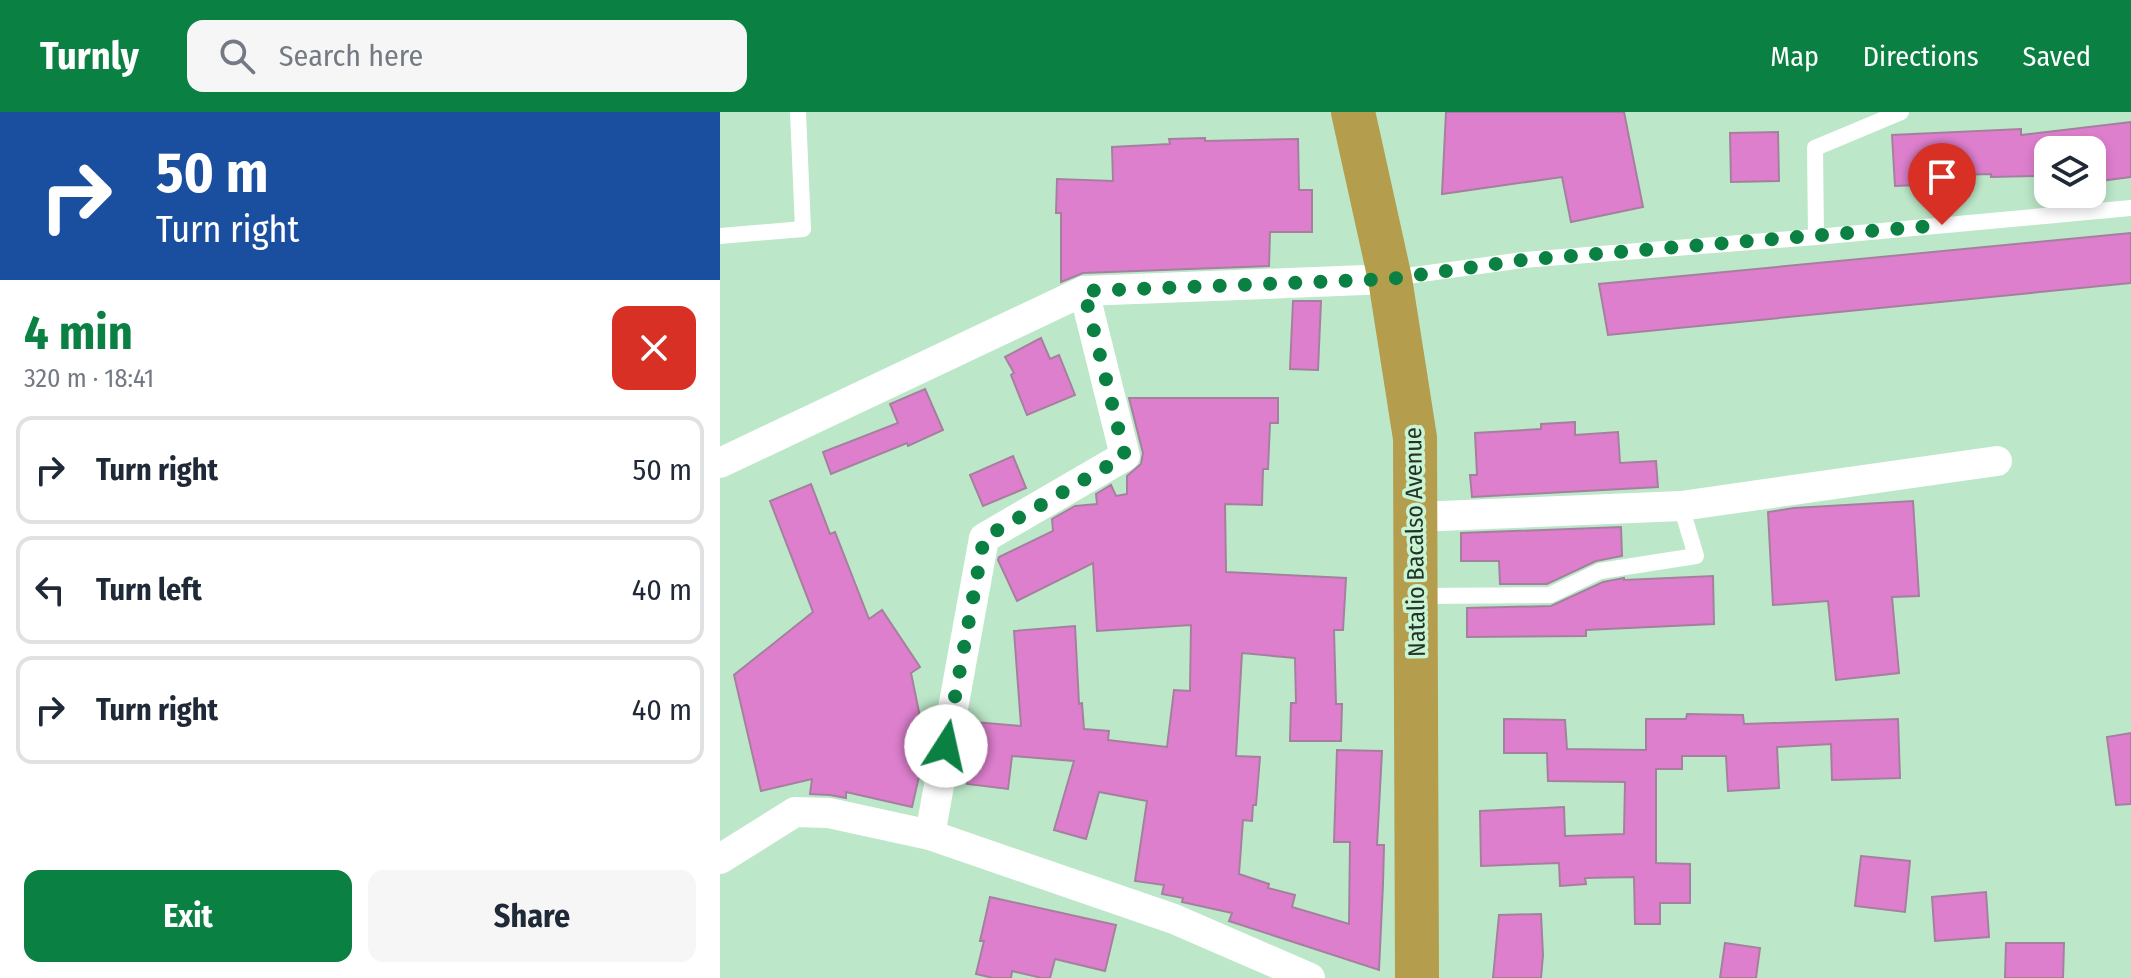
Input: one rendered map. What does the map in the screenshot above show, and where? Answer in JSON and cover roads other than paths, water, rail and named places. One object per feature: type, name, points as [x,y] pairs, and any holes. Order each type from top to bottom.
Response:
[{"type":"highway","name":"Natalio Bacalso Avenue","points":[[1353,112],[1390,279],[1415,438],[1417,978]]},
{"type":"street","points":[[720,463],[1084,291],[1390,279]]},
{"type":"street","points":[[930,835],[984,538],[1125,456],[1084,291]]},
{"type":"street","points":[[1416,517],[1681,506],[1997,461]]},
{"type":"street","points":[[720,859],[795,812],[829,813],[930,835],[1174,919],[1310,978]]},
{"type":"lane","points":[[720,236],[803,229],[798,112]]},
{"type":"lane","points":[[1816,237],[1815,148],[1901,112]]},
{"type":"lane","points":[[1390,279],[1523,260],[2131,208]]},
{"type":"lane","points":[[1417,596],[1550,595],[1600,571],[1696,556],[1681,506]]}]
